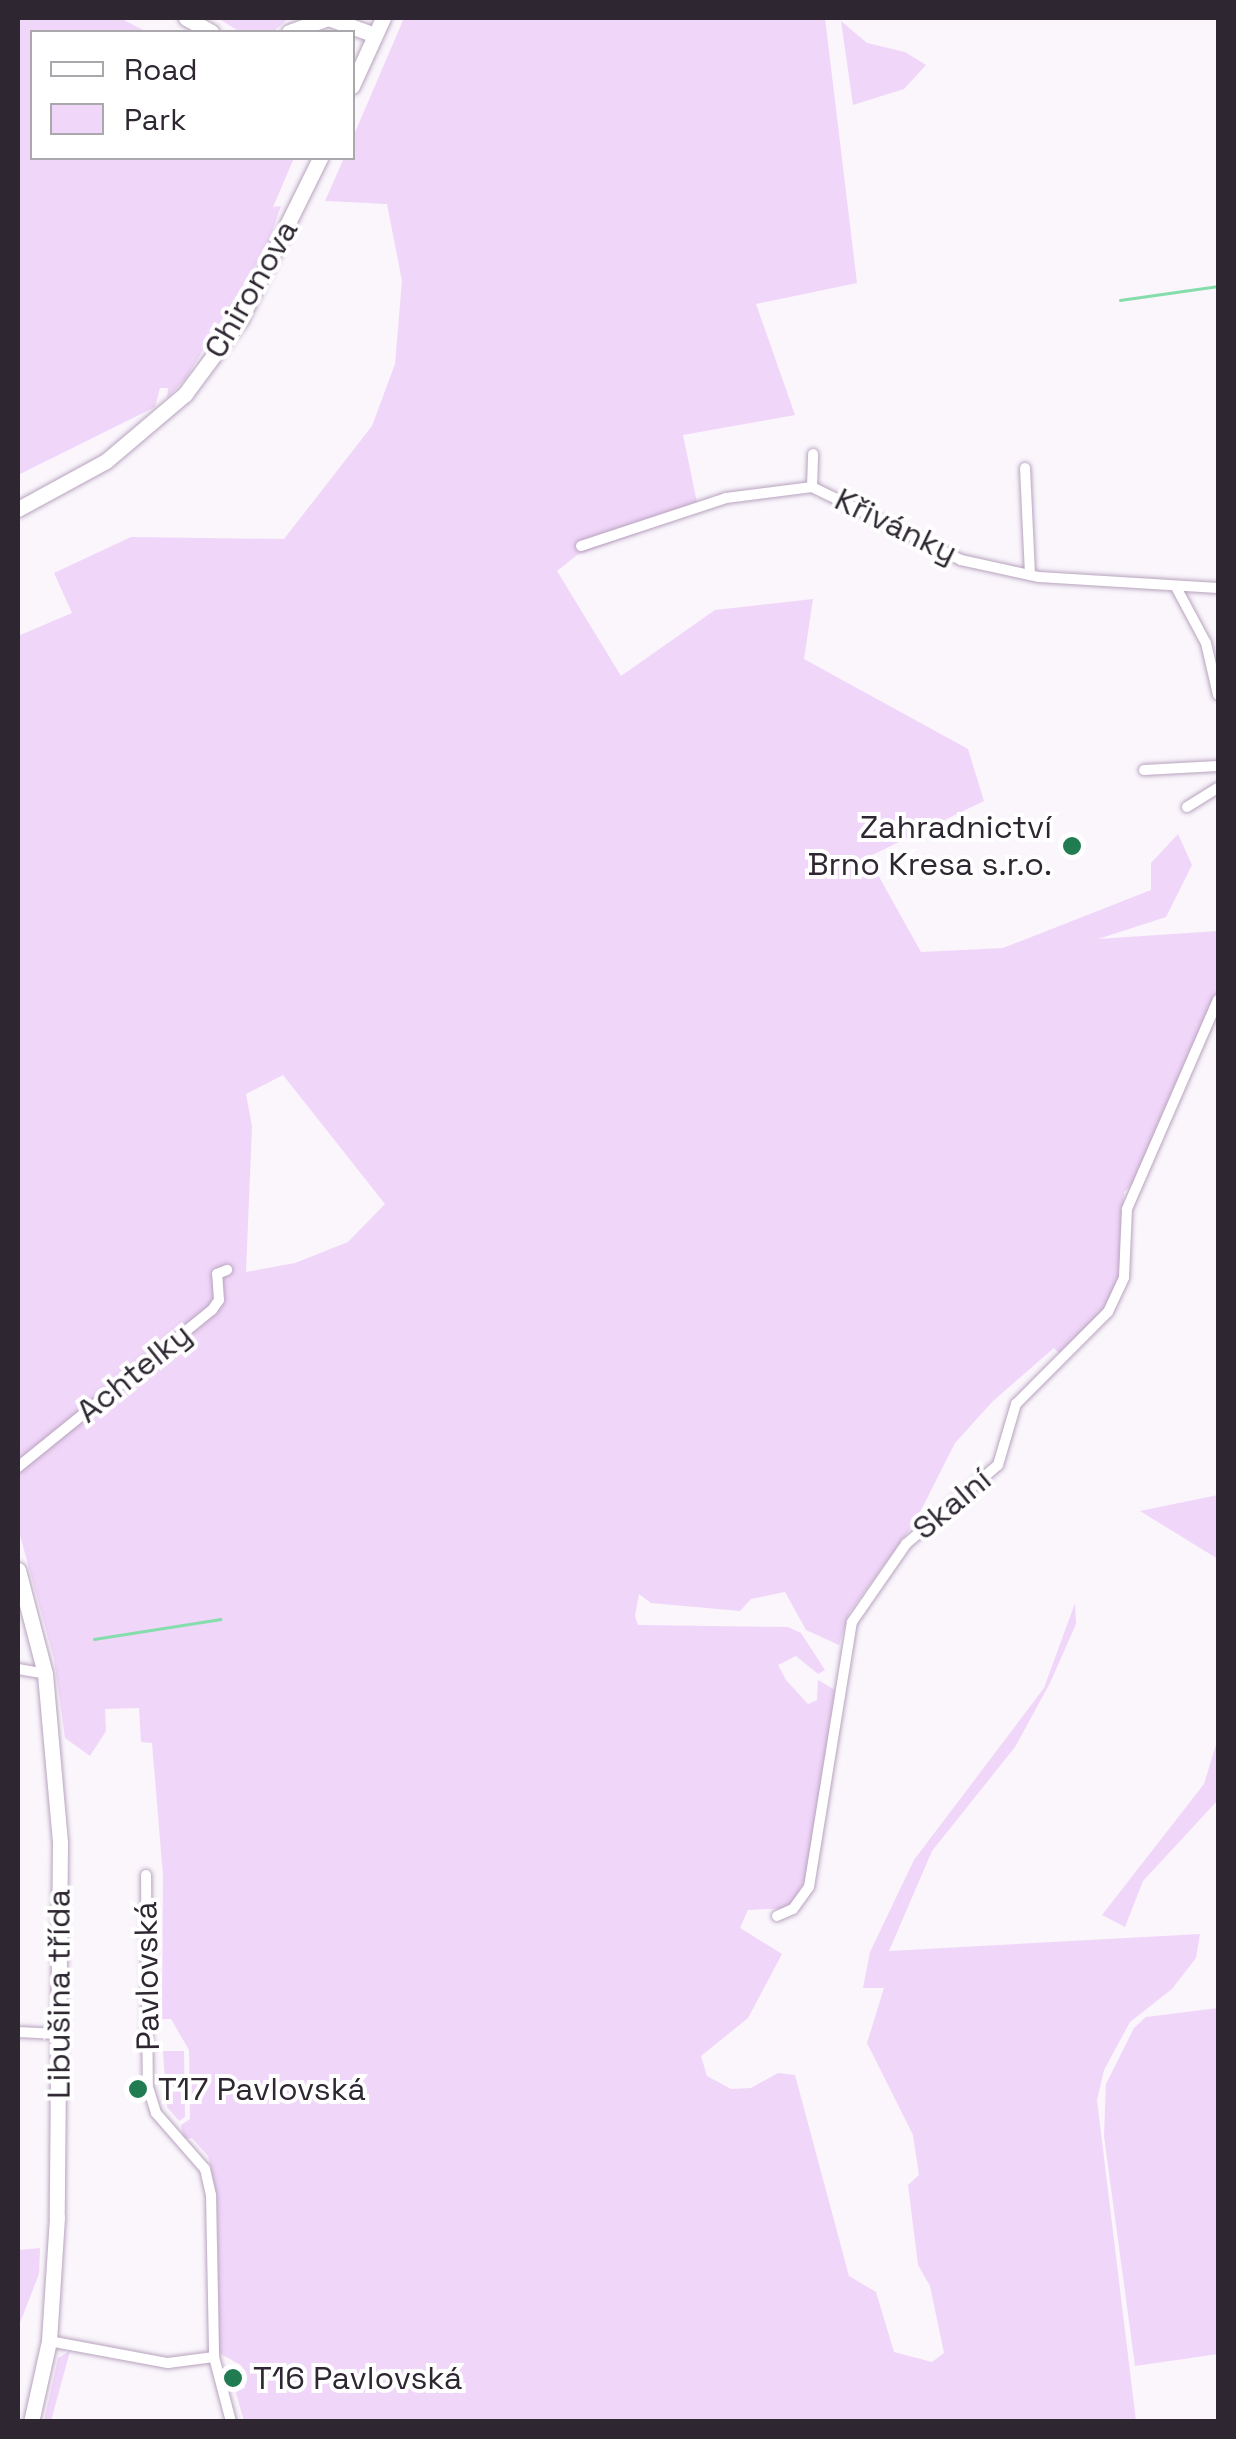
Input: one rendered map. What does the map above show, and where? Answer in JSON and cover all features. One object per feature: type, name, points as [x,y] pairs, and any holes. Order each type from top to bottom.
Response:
[{"type":"street","points":[[295,30],[328,18],[375,36]]},
{"type":"street","points":[[355,79],[383,18]]},
{"type":"street","name":"Chironova","points":[[18,509],[106,461],[184,394],[240,320],[319,160]]},
{"type":"street","points":[[812,454],[812,487]]},
{"type":"street","points":[[1025,468],[1030,575]]},
{"type":"street","name":"Křivánky","points":[[581,546],[726,498],[812,487],[962,560],[1030,575],[1177,589],[1218,588]]},
{"type":"street","points":[[1177,589],[1206,643],[1218,695]]},
{"type":"street","points":[[1144,770],[1218,766]]},
{"type":"street","points":[[1186,807],[1218,788]]},
{"type":"street","name":"Skalní","points":[[777,1916],[793,1910],[809,1888],[852,1622],[906,1544],[998,1465],[1016,1404],[1108,1312],[1124,1277],[1127,1209],[1218,1000]]},
{"type":"street","name":"Achtelky","points":[[18,1466],[212,1310],[217,1274],[227,1270]]},
{"type":"street","name":"Libušina třída","points":[[18,1570],[45,1674],[60,1842],[49,2341],[32,2422]]},
{"type":"street","points":[[18,1670],[45,1674]]},
{"type":"street","name":"Pavlovská","points":[[146,1875],[148,2086],[156,2114],[204,2170],[212,2194],[214,2358],[231,2422]]},
{"type":"street","points":[[18,2032],[58,2034]]},
{"type":"street","points":[[49,2341],[168,2363],[214,2358]]},
{"type":"green space","points":[[18,18],[120,18],[143,30],[30,30],[30,160],[293,160],[273,207],[281,206],[267,246],[186,378],[167,398],[168,388],[160,388],[155,407],[18,475]]},
{"type":"green space","points":[[218,18],[289,18],[275,30],[237,30]]},
{"type":"green space","points":[[404,18],[825,18],[857,283],[756,304],[795,415],[683,435],[699,512],[577,555],[557,571],[621,676],[715,610],[813,599],[804,659],[968,749],[984,801],[868,857],[921,952],[1003,948],[1151,890],[1151,863],[1178,834],[1192,865],[1166,917],[1098,939],[1218,931],[1218,991],[1201,1041],[1136,1180],[1124,1192],[1120,1282],[1112,1302],[1061,1355],[1054,1348],[993,1401],[955,1443],[915,1522],[849,1613],[839,1645],[806,1630],[785,1592],[751,1599],[740,1611],[651,1603],[639,1594],[635,1616],[638,1625],[788,1627],[801,1633],[825,1670],[818,1674],[796,1656],[778,1665],[786,1680],[808,1704],[817,1700],[818,1680],[835,1690],[806,1877],[791,1908],[748,1910],[740,1928],[782,1954],[748,2018],[701,2056],[707,2076],[731,2089],[751,2088],[778,2073],[795,2075],[849,2276],[876,2292],[894,2352],[932,2362],[944,2353],[930,2286],[918,2265],[908,2185],[919,2175],[913,2135],[867,2043],[884,1988],[863,1988],[870,1952],[914,1860],[1044,1688],[1075,1603],[1076,1624],[1050,1683],[1015,1747],[932,1851],[889,1951],[1200,1934],[1196,1958],[1172,1989],[1130,2022],[1104,2070],[1097,2100],[1136,2421],[244,2421],[235,2390],[245,2388],[241,2365],[219,2353],[217,2197],[208,2156],[192,2138],[184,2139],[181,2125],[190,2119],[189,2050],[171,2019],[162,2019],[163,1875],[152,1743],[141,1742],[139,1708],[105,1709],[106,1731],[90,1756],[65,1738],[54,1659],[18,1528],[18,636],[72,613],[54,573],[131,537],[284,539],[372,426],[395,364],[402,281],[387,204],[325,201],[343,160],[355,160],[355,132]],"holes":[[[283,1075],[385,1204],[348,1242],[295,1263],[246,1272],[252,1126],[246,1094]]]},
{"type":"green space","points":[[841,21],[867,43],[905,52],[926,65],[904,89],[853,105]]},
{"type":"green space","points":[[1218,1495],[1218,1559],[1140,1511]]},
{"type":"green space","points":[[1218,1738],[1218,1800],[1143,1881],[1125,1927],[1102,1915],[1204,1784]]},
{"type":"green space","points":[[1218,2008],[1218,2354],[1135,2366],[1104,2136],[1106,2084],[1134,2028],[1146,2017]]},
{"type":"green space","points":[[163,2051],[184,2051],[185,2117],[179,2121],[167,2107]]},
{"type":"green space","points":[[40,2248],[39,2274],[18,2328],[18,2250]]},
{"type":"green space","points":[[70,2351],[51,2421],[44,2421],[58,2358]]},
{"type":"waterway","points":[[1120,300],[1218,286]]},
{"type":"waterway","points":[[94,1639],[220,1619]]},
{"type":"place","name":"Zahradnictví Brno Kresa s.r.o.","points":[[1072,846]]},
{"type":"place","name":"T17 Pavlovská","points":[[138,2089]]},
{"type":"place","name":"T16 Pavlovská","points":[[233,2378]]}]
